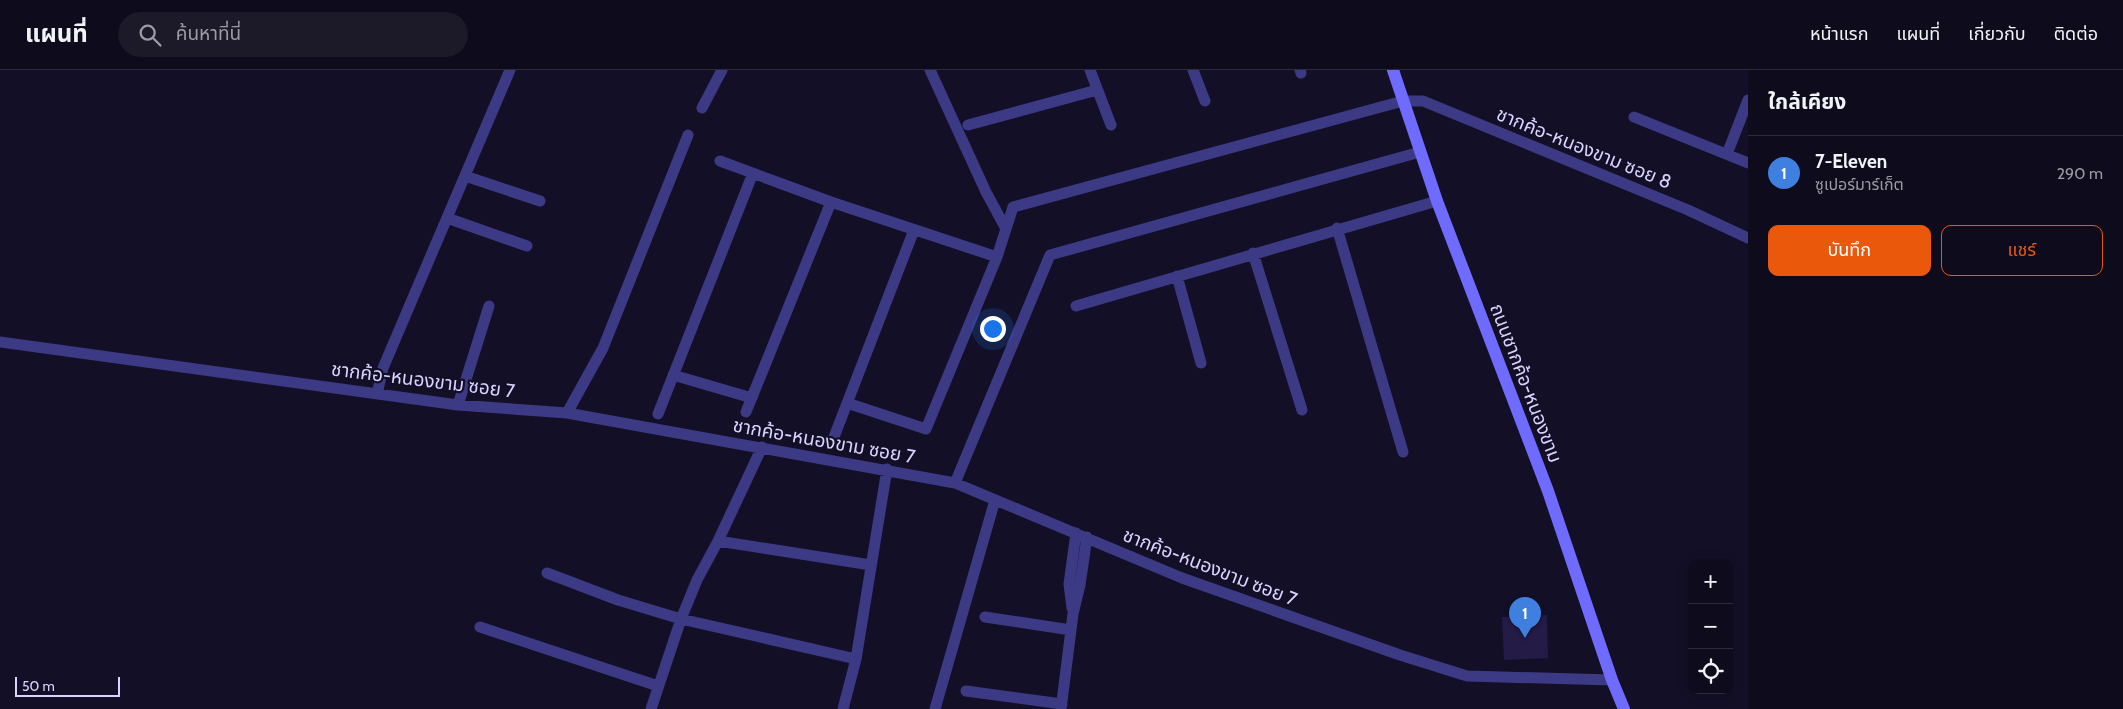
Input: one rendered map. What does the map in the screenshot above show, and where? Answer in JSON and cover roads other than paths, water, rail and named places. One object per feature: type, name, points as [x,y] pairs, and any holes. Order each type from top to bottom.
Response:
[{"type":"street","points":[[377,394],[383,368],[510,70]]},
{"type":"street","points":[[702,108],[722,70]]},
{"type":"street","points":[[847,403],[926,428],[997,256],[1006,229],[986,192],[930,70]]},
{"type":"street","points":[[1090,70],[1111,125]]},
{"type":"street","points":[[1193,70],[1205,101]]},
{"type":"street","name":"ถนนชากค้อ-หนองขาม","points":[[1393,70],[1437,200],[1548,491],[1612,680],[1624,709]]},
{"type":"street","points":[[968,124],[1097,90]]},
{"type":"street","points":[[1727,154],[1748,100]]},
{"type":"street","name":"ชากค้อ-หนองขาม ซอย 8","points":[[1006,229],[1013,207],[1403,101],[1423,101],[1679,206],[1748,238]]},
{"type":"street","points":[[1634,116],[1748,163]]},
{"type":"street","points":[[567,413],[603,348],[688,135]]},
{"type":"street","points":[[955,483],[1050,255],[1420,152]]},
{"type":"street","points":[[720,161],[831,202],[997,256]]},
{"type":"street","points":[[658,414],[753,173]]},
{"type":"street","points":[[465,176],[540,201]]},
{"type":"street","points":[[1076,306],[1437,200]]},
{"type":"street","points":[[746,412],[831,202]]},
{"type":"street","points":[[447,218],[527,246]]},
{"type":"street","points":[[1337,228],[1403,452]]},
{"type":"street","points":[[834,437],[914,230]]},
{"type":"street","points":[[1253,253],[1302,410]]},
{"type":"street","points":[[1177,276],[1201,363]]},
{"type":"street","points":[[458,405],[489,306]]},
{"type":"street","name":"ชากค้อ-หนองขาม ซอย 7","points":[[0,342],[458,405],[567,413],[887,469],[955,483],[1182,578],[1400,655],[1468,676],[1612,680]]},
{"type":"street","points":[[673,375],[752,398]]},
{"type":"street","points":[[651,709],[681,619],[697,580],[718,541],[762,447]]},
{"type":"street","points":[[843,709],[856,659],[887,469]]},
{"type":"street","points":[[935,709],[995,500]]},
{"type":"street","points":[[966,691],[1062,707],[1073,614],[1080,585],[1082,535]]},
{"type":"street","points":[[718,541],[871,565]]},
{"type":"street","points":[[547,573],[618,600],[681,619],[856,659]]},
{"type":"street","points":[[985,617],[1071,630]]},
{"type":"street","points":[[480,627],[658,686]]},
{"type":"place","name":"7-Eleven","points":[[1525,638]]}]
